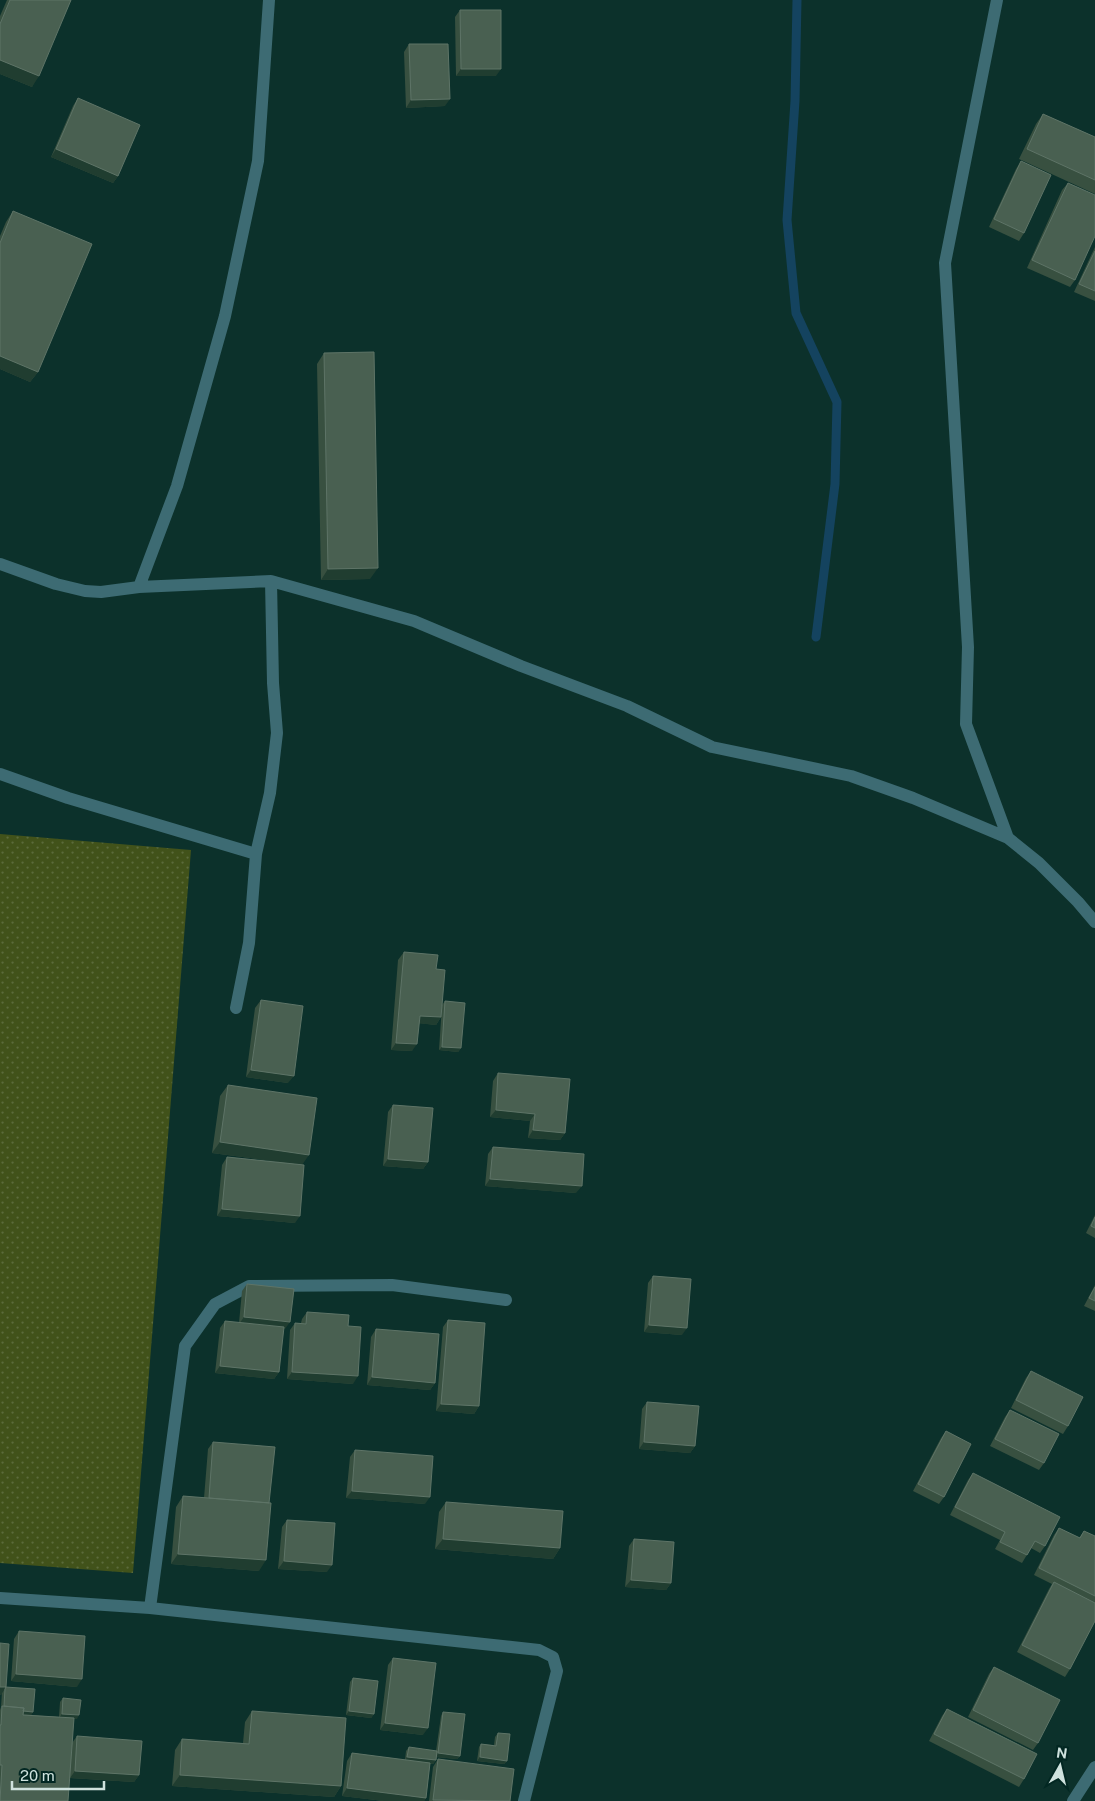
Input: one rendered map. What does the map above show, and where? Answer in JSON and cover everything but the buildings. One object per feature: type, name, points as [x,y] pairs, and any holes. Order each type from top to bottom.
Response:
[{"type":"street","points":[[139,587],[176,486],[225,316],[258,161],[269,0]]},
{"type":"street","points":[[998,0],[945,263],[968,647],[966,724],[1008,838]]},
{"type":"street","points":[[0,564],[56,584],[85,591],[102,592],[139,587],[271,581],[414,621],[522,666],[628,706],[712,747],[852,776],[913,798],[1008,838],[1039,863],[1095,922]]},
{"type":"street","points":[[236,1008],[248,943],[256,854],[270,793],[277,733],[273,683],[271,581]]},
{"type":"street","points":[[0,774],[68,798],[256,854]]},
{"type":"street","points":[[150,1608],[185,1346],[215,1304],[249,1286],[392,1285],[506,1300]]},
{"type":"street","points":[[0,1598],[150,1608],[539,1650],[553,1657],[557,1671],[524,1801]]},
{"type":"street","points":[[1073,1801],[1095,1767]]},
{"type":"green space","points":[[0,834],[191,850],[133,1573],[0,1563]]},
{"type":"waterway","points":[[797,0],[795,101],[787,220],[796,313],[837,402],[835,484],[816,637]]}]
